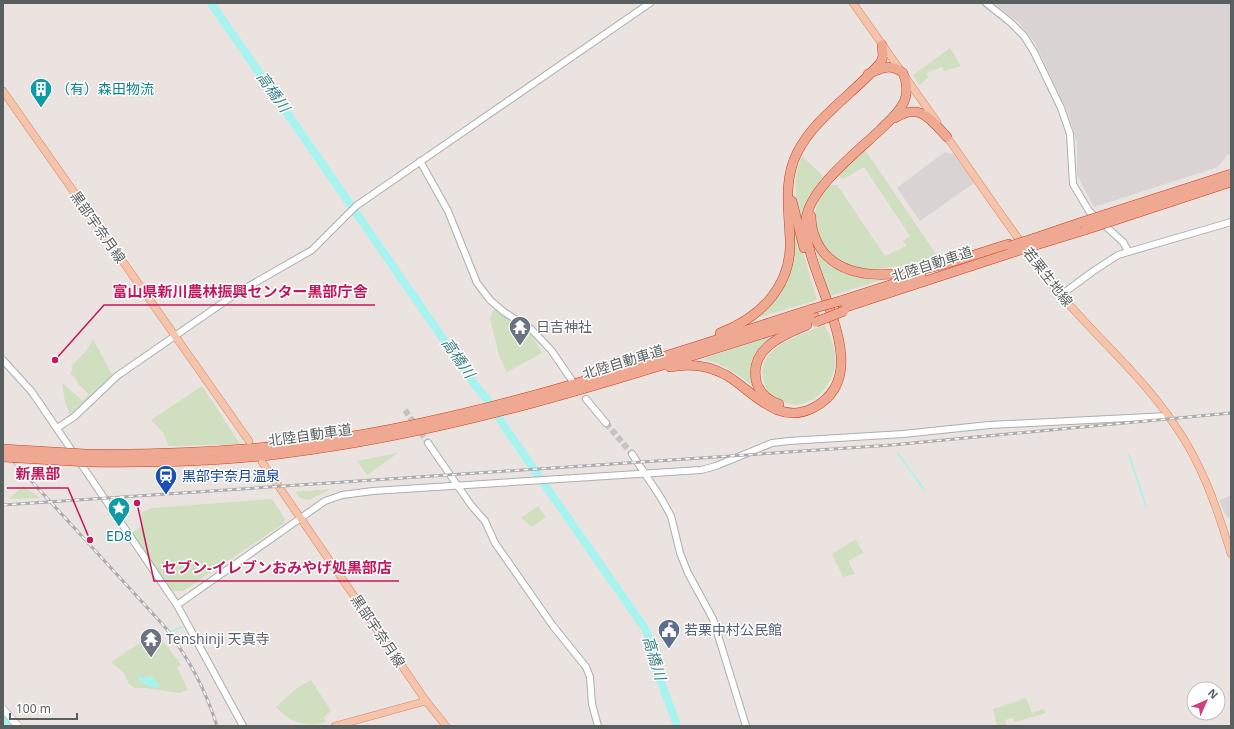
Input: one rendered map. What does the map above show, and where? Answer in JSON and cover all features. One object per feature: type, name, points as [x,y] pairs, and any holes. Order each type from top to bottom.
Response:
[{"type":"highway","points":[[626,368],[723,332],[750,317],[769,301],[783,280],[788,264],[790,241],[787,205],[791,169],[799,149],[807,138],[881,62],[883,56],[882,45]]},
{"type":"highway","points":[[562,395],[665,368],[695,365],[711,368],[726,375],[760,401],[781,411],[794,412],[806,410],[824,400],[836,386],[841,373],[841,351],[808,241],[806,226],[807,212],[812,200],[824,184],[901,108],[905,98],[906,87],[903,73],[895,68],[888,67],[868,74]]},
{"type":"highway","points":[[888,122],[909,111],[917,111],[931,120],[947,137]]},
{"type":"highway","points":[[791,169],[792,203],[796,224],[834,339],[837,352],[837,366],[830,386],[820,398],[813,402],[792,407],[770,401],[761,392],[756,380],[756,364],[762,353],[771,343],[814,316],[843,307]]},
{"type":"highway","name":"北陸自動車道","points":[[1033,240],[1043,235],[1082,227],[1231,174]]},
{"type":"highway","name":"北陸自動車道","points":[[843,307],[1011,247],[1231,182]]},
{"type":"highway","points":[[824,184],[817,195],[812,211],[813,231],[818,244],[826,255],[847,270],[868,275],[895,274],[931,267],[1011,247]]},
{"type":"highway","name":"北陸自動車道","points":[[3,457],[87,458],[205,452],[276,446],[383,430],[562,395],[888,294],[1011,247]]},
{"type":"highway","name":"北陸自動車道","points":[[503,407],[626,368],[814,316]]},
{"type":"highway","name":"北陸自動車道","points":[[3,449],[87,458]]},
{"type":"main road","name":"若栗生地線","points":[[853,3],[1034,260],[1061,295],[1146,388],[1184,439],[1211,493],[1231,554]]},
{"type":"main road","name":"黒部宇奈月線","points":[[3,91],[249,441]]},
{"type":"main road","name":"黒部宇奈月線","points":[[262,462],[426,700],[446,726]]},
{"type":"main road","points":[[335,726],[426,700]]},
{"type":"main road","points":[[3,709],[18,726]]},
{"type":"street","points":[[57,428],[74,417],[117,376],[237,293],[312,250],[356,206],[650,3]]},
{"type":"street","points":[[986,3],[1010,22],[1024,36],[1034,52],[1062,108],[1070,134],[1073,184],[1089,211],[1123,242],[1128,251]]},
{"type":"street","points":[[420,161],[448,211],[477,284],[490,300],[504,312],[531,330],[551,350],[571,379]]},
{"type":"street","points":[[1061,295],[1092,272],[1128,251],[1231,222]]},
{"type":"street","points":[[3,360],[32,392],[177,605],[243,726]]},
{"type":"street","points":[[586,399],[606,423]]},
{"type":"street","points":[[177,605],[301,519],[324,501],[342,495],[373,491],[701,470],[716,466],[772,443],[789,441],[902,434],[989,425],[1168,416]]},
{"type":"street","points":[[428,442],[471,505],[485,521],[495,543],[553,626],[586,667],[590,677],[592,704],[598,726]]},
{"type":"street","points":[[632,454],[646,474],[671,516],[680,553],[688,573],[713,619],[746,726]]},
{"type":"shaded area","points":[[993,3],[1231,3],[1231,154],[1227,155],[1218,167],[1094,207],[1077,175],[1077,143],[1068,113],[1035,43],[1018,22]]},
{"type":"shaded area","points":[[945,152],[954,154],[974,183],[920,221],[897,188]]},
{"type":"shaded area","points":[[1231,496],[1231,518],[1228,518],[1225,515],[1219,500]]},
{"type":"green space","points":[[950,48],[961,66],[944,71],[942,67],[927,73],[928,78],[919,85],[913,75]]},
{"type":"green space","points":[[865,150],[938,257],[906,265],[871,269],[854,267],[839,261],[827,251],[819,234],[816,220],[816,208],[828,185],[837,185],[885,256],[906,246],[903,241],[910,236],[864,167],[843,179],[839,176],[840,172]]},
{"type":"green space","points":[[802,156],[823,176],[812,194],[803,229],[797,202],[795,183],[798,165]]},
{"type":"green space","points":[[793,219],[817,300],[753,319],[766,309],[776,298],[788,275],[793,249]]},
{"type":"green space","points":[[812,236],[825,257],[839,270],[854,276],[885,279],[830,296]]},
{"type":"green space","points":[[494,308],[530,332],[542,353],[507,372],[500,358],[490,319]]},
{"type":"green space","points":[[825,325],[833,344],[835,354],[833,372],[826,387],[814,399],[798,404],[790,404],[770,395],[763,380],[763,367],[767,357],[776,348],[787,341]]},
{"type":"green space","points":[[769,336],[755,358],[751,376],[756,389],[731,371],[711,361],[703,359]]},
{"type":"green space","points":[[93,339],[113,376],[70,415],[65,402],[62,383],[83,401],[89,394],[77,383],[78,381],[70,373],[73,370],[71,367],[87,350]]},
{"type":"green space","points":[[202,386],[240,444],[169,446],[163,432],[151,420]]},
{"type":"green space","points":[[398,453],[367,475],[357,461]]},
{"type":"green space","points":[[23,486],[40,498],[9,499]]},
{"type":"green space","points":[[331,489],[309,500],[300,498],[295,492]]},
{"type":"green space","points":[[272,499],[285,519],[283,524],[183,591],[171,591],[132,533],[141,527],[142,512],[152,508]]},
{"type":"green space","points":[[538,506],[546,517],[532,527],[521,518]]},
{"type":"green space","points":[[856,539],[863,553],[848,561],[855,574],[843,577],[832,554]]},
{"type":"green space","points":[[156,632],[181,665],[177,667],[188,690],[179,693],[146,688],[135,688],[129,684],[124,673],[111,662]]},
{"type":"green space","points":[[311,680],[331,711],[324,717],[326,722],[312,725],[293,720],[276,707],[297,688]]},
{"type":"green space","points":[[1026,698],[1032,713],[1044,709],[1046,713],[1015,722],[1012,718],[1005,720],[1007,726],[997,726],[993,709]]},
{"type":"water","points":[[138,676],[145,678],[152,676],[160,687],[155,688],[146,685],[138,679]]},
{"type":"waterway","name":"高橋川","points":[[211,3],[475,385],[491,404],[506,429],[646,630],[652,657],[677,726]]},
{"type":"waterway","points":[[898,453],[925,491]]},
{"type":"waterway","points":[[1129,455],[1146,506]]},
{"type":"waterway","points":[[171,631],[185,626]]},
{"type":"waterway","points":[[3,719],[9,726]]},
{"type":"tunnel","points":[[405,410],[428,443]]},
{"type":"tunnel","points":[[606,423],[632,454]]},
{"type":"railway","points":[[3,505],[892,445],[1231,413]]},
{"type":"railway","points":[[3,450],[165,627],[196,674],[217,726]]},
{"type":"place","name":"（有）森田物流","points":[[41,108]]},
{"type":"place","name":"日吉神社","points":[[520,346]]},
{"type":"place","name":"富山県新川農林振興センター黒部庁舎","points":[[55,360]]},
{"type":"place","name":"黒部宇奈月温泉","points":[[166,496]]},
{"type":"place","name":"セブン-イレブンおみやげ処黒部店","points":[[137,503]]},
{"type":"place","name":"ED8","points":[[119,528]]},
{"type":"place","name":"新黒部","points":[[90,540]]},
{"type":"place","name":"若栗中村公民館","points":[[669,650]]},
{"type":"place","name":"Tenshinji 天真寺","points":[[151,658]]}]
